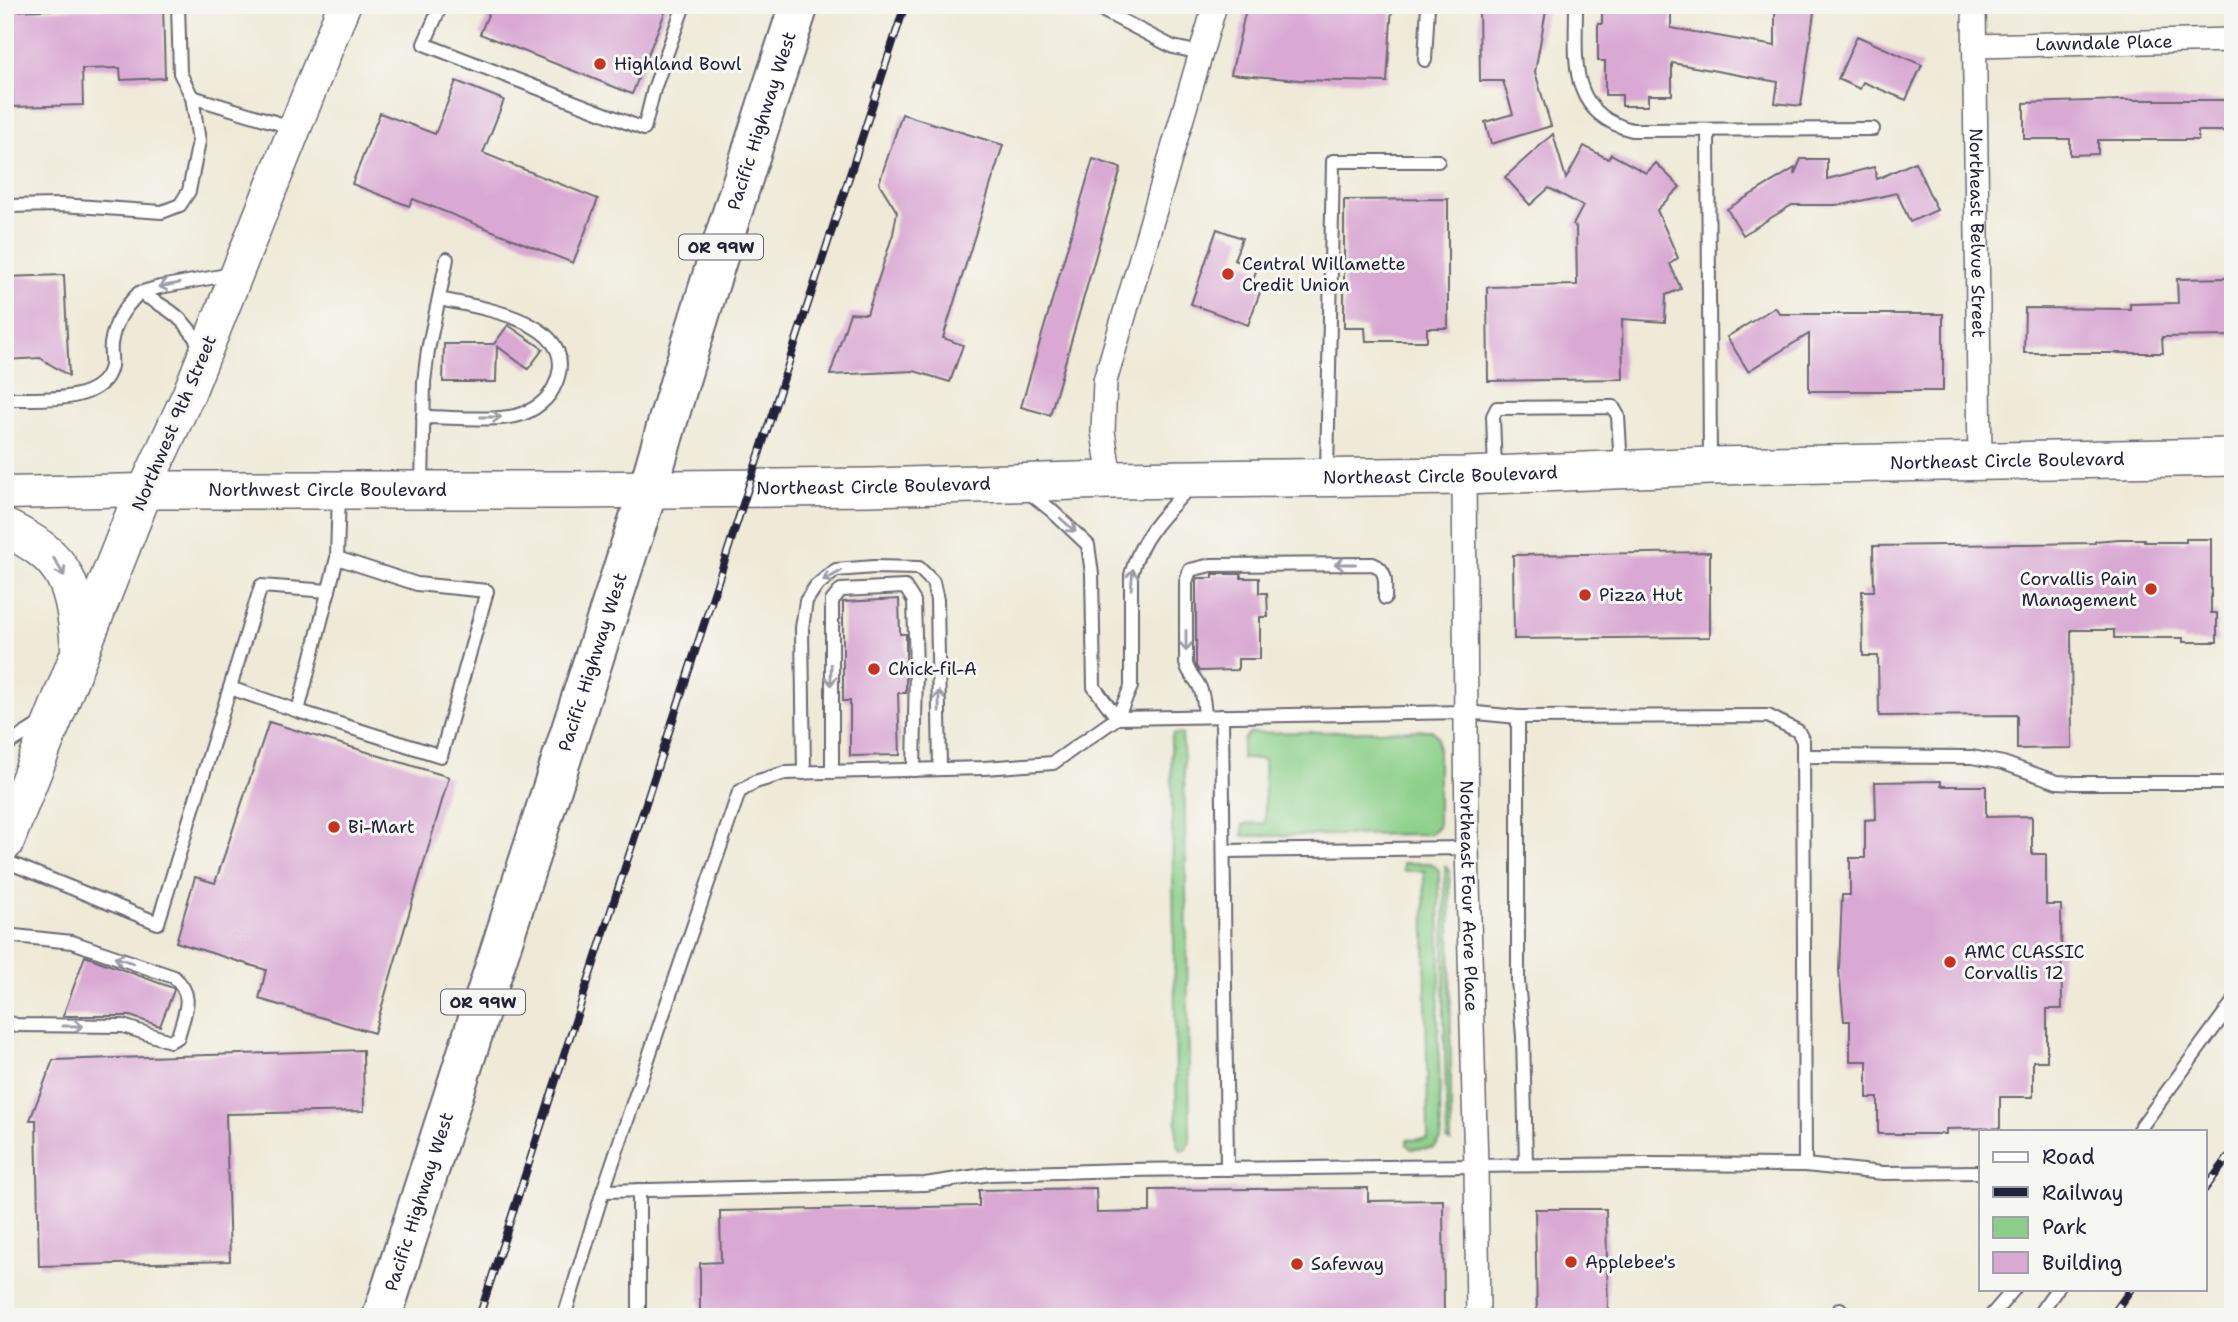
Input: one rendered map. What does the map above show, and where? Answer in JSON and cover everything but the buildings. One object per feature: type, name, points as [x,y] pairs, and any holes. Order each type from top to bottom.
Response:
[{"type":"highway","name":"Pacific Highway West","points":[[382,1317],[648,490],[727,226],[799,5]]},
{"type":"main road","name":"Northwest 9th Street","points":[[5,842],[144,490],[189,394],[344,5]]},
{"type":"main road","name":"Northeast Circle Boulevard","points":[[648,490],[1110,480],[1479,476],[1710,466],[2233,457]]},
{"type":"main road","name":"Northwest Circle Boulevard","points":[[5,494],[144,490],[648,490]]},
{"type":"main road","points":[[5,528],[28,538],[48,552],[59,564],[77,617],[80,655]]},
{"type":"street","points":[[1110,480],[1103,431],[1105,381],[1215,5]]},
{"type":"street","name":"Northeast Belvue Street","points":[[1974,5],[1980,460]]},
{"type":"street","name":"Lawndale Place","points":[[1974,46],[2233,40]]},
{"type":"street","name":"Northeast Four Acre Place","points":[[1478,1317],[1466,712],[1479,476]]},
{"type":"lane","points":[[5,206],[62,205],[162,212],[180,205],[189,191],[199,141],[192,97],[180,73],[177,5]]},
{"type":"lane","points":[[441,5],[424,44],[644,129],[654,89],[684,5]]},
{"type":"lane","points":[[1092,5],[1173,47],[1201,53]]},
{"type":"lane","points":[[1425,60],[1428,5]]},
{"type":"lane","points":[[1576,5],[1580,89],[1588,103],[1604,119],[1617,126],[1632,130],[1708,131],[1873,129]]},
{"type":"lane","points":[[192,97],[295,128]]},
{"type":"lane","points":[[1708,131],[1710,466]]},
{"type":"lane","points":[[1327,478],[1333,161],[1438,161]]},
{"type":"lane","points":[[422,491],[422,417],[428,350],[447,260]]},
{"type":"lane","points":[[5,399],[78,395],[100,385],[107,377],[111,363],[110,348],[118,321],[124,309],[139,293],[236,274]]},
{"type":"lane","points":[[139,293],[158,302],[184,321],[197,341],[203,358]]},
{"type":"lane","points":[[422,417],[510,417],[530,410],[548,399],[556,383],[559,366],[559,351],[549,337],[527,323],[498,312],[439,299]]},
{"type":"lane","points":[[1479,476],[1497,408],[1613,407],[1618,416],[1621,470]]},
{"type":"lane","points":[[564,1317],[603,1191],[739,792],[755,782],[785,773],[1053,763],[1117,718],[1131,687],[1131,575],[1134,561],[1157,521],[1197,479]]},
{"type":"lane","points":[[1015,482],[1051,510],[1088,545],[1092,574],[1094,687],[1117,718]]},
{"type":"lane","points":[[298,711],[337,558],[339,490]]},
{"type":"lane","points":[[230,688],[441,757],[487,591],[417,584],[337,558]]},
{"type":"lane","points":[[1205,716],[1204,699],[1199,685],[1187,670],[1186,663],[1186,582],[1189,570],[1211,565],[1373,564],[1380,566],[1384,572],[1385,598]]},
{"type":"lane","points":[[804,773],[802,628],[806,601],[817,586],[836,570],[874,566],[919,568],[933,582],[937,600],[940,769]]},
{"type":"lane","points":[[5,861],[158,923],[261,586],[329,591]]},
{"type":"lane","points":[[832,772],[832,601],[841,590],[870,587],[905,587],[914,601],[914,770]]},
{"type":"lane","points":[[5,747],[57,712]]},
{"type":"lane","points":[[1117,718],[1466,712],[1518,717],[1768,716],[1798,732],[1802,741],[1805,1165]]},
{"type":"lane","points":[[1222,716],[1227,1169]]},
{"type":"lane","points":[[1518,717],[1518,981],[1526,1164]]},
{"type":"lane","points":[[1802,757],[1972,757],[2003,763],[2057,782],[2233,783]]},
{"type":"lane","points":[[1224,851],[1467,848]]},
{"type":"lane","points":[[5,935],[72,942],[174,977],[183,985],[188,1000],[178,1037],[170,1041],[123,1026],[16,1025],[5,1021]]},
{"type":"lane","points":[[2139,1130],[2233,1002]]},
{"type":"lane","points":[[603,1191],[925,1184],[990,1174],[1056,1171],[1526,1164],[1805,1165],[1884,1172],[1979,1172]]},
{"type":"lane","points":[[639,1190],[639,1317]]},
{"type":"lane","points":[[1990,1317],[2013,1290]]},
{"type":"lane","points":[[2037,1317],[2056,1290]]},
{"type":"green space","points":[[1432,730],[1438,737],[1438,826],[1430,834],[1243,836],[1243,824],[1265,823],[1264,759],[1242,759],[1243,741],[1247,735]]},
{"type":"green space","points":[[1173,734],[1182,734],[1184,759],[1190,1132],[1190,1142],[1185,1150],[1181,1150],[1177,1143]]},
{"type":"green space","points":[[1403,863],[1431,863],[1439,870],[1441,1140],[1434,1148],[1412,1149],[1407,1145],[1407,1140],[1428,1139],[1428,1129],[1424,871],[1403,871]]},
{"type":"green space","points":[[1445,866],[1450,871],[1451,1142],[1447,1140],[1444,1013]]},
{"type":"railway","points":[[479,1317],[905,5]]},
{"type":"railway","points":[[2206,1188],[2233,1151]]},
{"type":"railway","points":[[2111,1317],[2130,1290]]},
{"type":"place","name":"Highland Bowl","points":[[600,64]]},
{"type":"place","name":"Central Willamette Credit Union","points":[[1228,274]]},
{"type":"place","name":"Corvallis Pain Management","points":[[2151,589]]},
{"type":"place","name":"Pizza Hut","points":[[1585,595]]},
{"type":"place","name":"Chick-fil-A","points":[[874,669]]},
{"type":"place","name":"Bi-Mart","points":[[334,827]]},
{"type":"place","name":"AMC CLASSIC Corvallis 12","points":[[1950,962]]},
{"type":"place","name":"Applebee's","points":[[1571,1262]]},
{"type":"place","name":"Safeway","points":[[1297,1264]]}]
